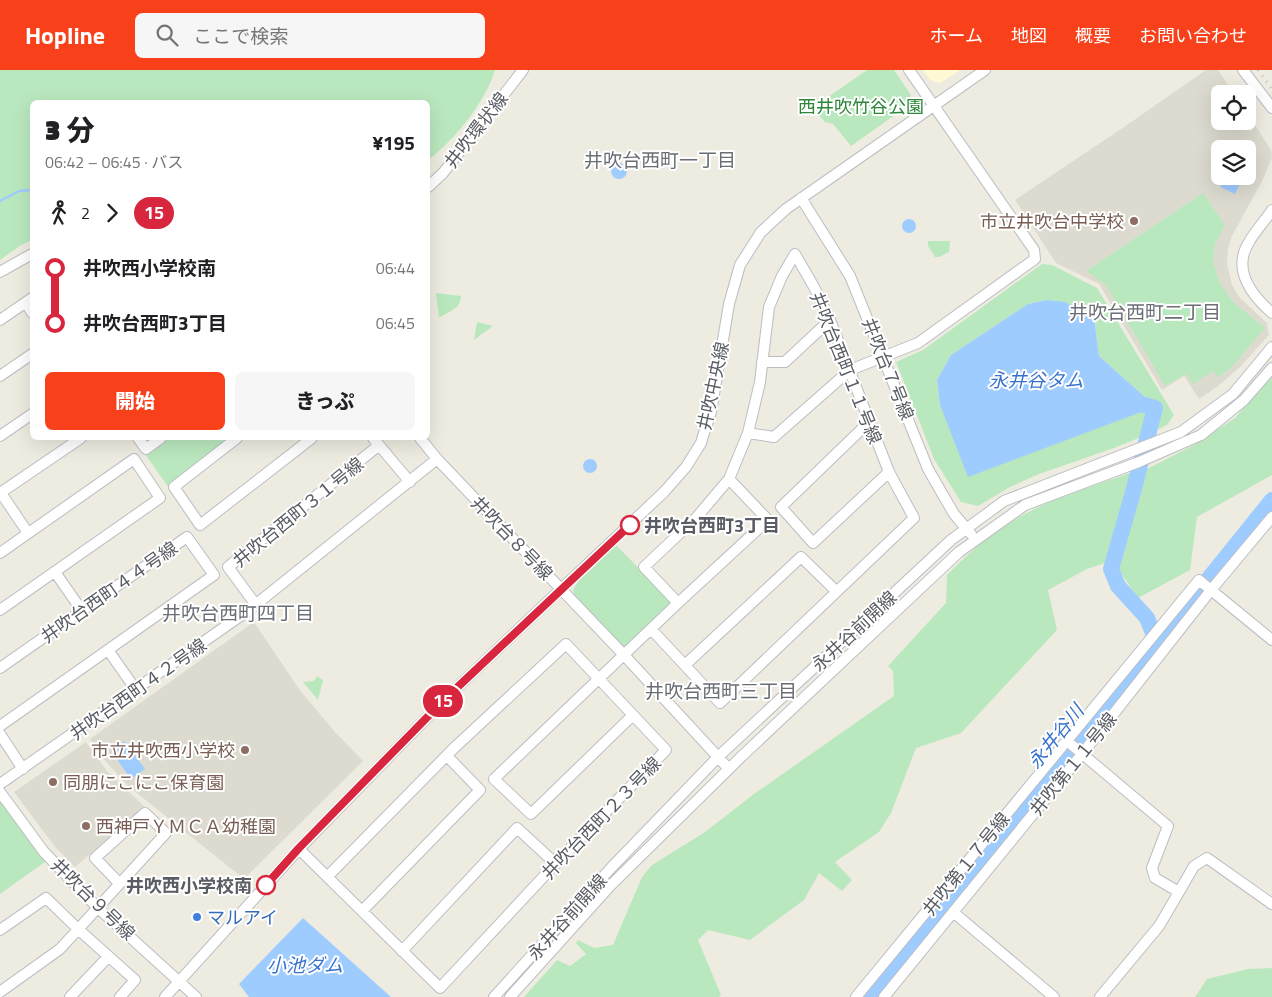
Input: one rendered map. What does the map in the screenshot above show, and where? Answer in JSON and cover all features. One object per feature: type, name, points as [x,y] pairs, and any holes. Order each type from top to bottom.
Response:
[{"type":"street","name":"井吹環状線","points":[[430,185],[443,173],[523,70]]},
{"type":"street","points":[[748,433],[774,437],[850,370],[918,343],[1035,259],[1034,250],[909,70]]},
{"type":"street","name":"井吹中央線","points":[[165,997],[299,848],[447,697],[664,492],[686,467],[701,443],[711,412],[729,304],[740,264],[762,232],[786,209],[801,198],[985,70]]},
{"type":"street","points":[[1243,70],[1272,109]]},
{"type":"street","name":"井吹台７号線","points":[[801,198],[850,276],[928,469],[954,514],[975,539]]},
{"type":"street","points":[[1272,210],[1269,218],[1248,243],[1241,262],[1245,281],[1259,302],[1272,313]]},
{"type":"street","name":"井吹台西町１１号線","points":[[651,629],[720,704],[914,518],[889,472],[868,423],[830,320],[795,254],[782,276],[769,307],[760,382],[748,433],[729,479],[696,518],[644,567],[678,603]]},
{"type":"street","points":[[0,272],[30,255]]},
{"type":"street","points":[[0,320],[29,301]]},
{"type":"street","points":[[762,362],[785,362],[830,320]]},
{"type":"street","name":"永井谷前開線","points":[[494,997],[612,868],[719,756],[951,540],[1004,501],[1181,432],[1233,394],[1272,347]]},
{"type":"street","points":[[0,376],[30,355]]},
{"type":"street","name":"永井谷前開線","points":[[510,997],[610,886],[729,769],[959,552],[1025,505],[1139,462],[1201,435],[1244,400],[1272,368]]},
{"type":"street","points":[[0,436],[30,415]]},
{"type":"street","points":[[868,423],[781,507],[814,543],[889,472]]},
{"type":"street","points":[[28,533],[0,493],[78,440]]},
{"type":"street","points":[[139,440],[146,449],[158,440]]},
{"type":"street","points":[[234,440],[174,487],[200,525],[309,440]]},
{"type":"street","name":"井吹台８号線","points":[[422,440],[719,756],[729,769]]},
{"type":"street","points":[[376,442],[410,482]]},
{"type":"street","name":"井吹台西町３１号線","points":[[256,605],[228,567],[376,442]]},
{"type":"street","points":[[0,553],[134,459],[160,498],[0,610]]},
{"type":"street","name":"井吹台西町４２号線","points":[[0,784],[256,605],[438,459]]},
{"type":"street","points":[[632,716],[531,814],[494,779],[678,603],[768,520],[729,479]]},
{"type":"street","points":[[1272,517],[1207,586],[1272,640]]},
{"type":"street","name":"井吹台西町４４号線","points":[[0,668],[187,537],[214,575],[0,726]]},
{"type":"street","points":[[685,665],[801,556],[836,591]]},
{"type":"street","points":[[55,572],[82,611]]},
{"type":"street","name":"井吹第１７号線","points":[[856,997],[1199,580],[1207,586]]},
{"type":"street","name":"井吹第１１号線","points":[[884,997],[1082,754],[1207,586]]},
{"type":"street","name":"井吹台西町２３号線","points":[[299,848],[440,988],[666,750],[566,644],[446,756],[328,876]]},
{"type":"street","points":[[108,650],[136,690]]},
{"type":"street","points":[[0,734],[23,769]]},
{"type":"street","points":[[1067,741],[1168,826],[1152,868],[1155,878],[1179,892]]},
{"type":"street","points":[[362,910],[480,790],[446,756]]},
{"type":"street","name":"井吹台９号線","points":[[0,792],[44,852],[97,907],[196,997]]},
{"type":"street","points":[[0,992],[60,949],[166,833],[145,813],[95,858],[119,883]]},
{"type":"street","points":[[402,951],[518,828],[556,864]]},
{"type":"street","points":[[1100,997],[1160,926],[1194,866],[1207,858],[1272,904]]},
{"type":"street","points":[[0,930],[46,898],[134,980],[120,997]]},
{"type":"street","points":[[953,912],[1054,997]]},
{"type":"street","points":[[70,997],[108,956]]},
{"type":"shaded area","points":[[923,70],[960,70],[940,83],[930,80]]},
{"type":"shaded area","name":"市立井吹台中学校","points":[[1206,70],[1218,70],[1228,85],[1211,85],[1211,130],[1256,130],[1256,127],[1271,150],[1272,158],[1262,181],[1232,236],[1228,249],[1227,264],[1232,285],[1239,297],[1267,323],[1269,335],[1240,367],[1199,399],[1184,376],[1162,390],[1099,284],[1056,263],[1015,200]]},
{"type":"shaded area","points":[[254,622],[299,689],[335,732],[363,761],[244,879],[127,785],[107,763],[90,739]]},
{"type":"shaded area","points":[[86,742],[107,771],[145,807],[75,867],[55,847],[14,792]]},
{"type":"green space","points":[[0,70],[495,70],[491,82],[477,107],[448,142],[430,158],[430,100],[30,100],[30,241],[0,260]]},
{"type":"green space","name":"西井吹竹谷公園","points":[[867,70],[894,70],[911,95],[909,105],[851,146],[833,124],[825,122],[812,108]]},
{"type":"green space","points":[[1203,193],[1225,225],[1215,244],[1213,262],[1220,283],[1232,301],[1265,328],[1230,369],[1218,377],[1213,371],[1193,384],[1186,374],[1165,386],[1106,285],[1086,271]]},
{"type":"green space","points":[[928,241],[950,241],[949,252],[935,257],[928,246]]},
{"type":"green space","points":[[1042,264],[1052,265],[1097,288],[1174,415],[1167,425],[1146,435],[1039,474],[1010,487],[978,506],[961,502],[934,459],[896,362],[923,350]],"holes":[[[1046,300],[1094,317],[1099,356],[1146,398],[1144,405],[940,405],[937,380],[951,355],[1028,304]]]},
{"type":"green space","points":[[436,293],[461,296],[459,304],[439,318]]},
{"type":"green space","points":[[477,322],[493,326],[474,340]]},
{"type":"green space","points":[[1272,376],[1272,475],[1197,517],[1190,570],[1138,598],[1116,566],[1145,470],[1194,445],[1235,418]]},
{"type":"green space","points":[[163,440],[229,440],[169,488],[145,454]]},
{"type":"green space","points":[[1132,472],[1108,562],[1087,569],[1048,590],[1057,630],[961,733],[916,748],[891,813],[879,832],[835,862],[852,880],[842,891],[819,873],[804,900],[750,940],[708,930],[698,940],[721,995],[719,997],[524,997],[557,960],[570,966],[586,954],[576,943],[578,940],[594,948],[613,945],[642,877],[652,865],[705,832],[754,794],[894,696],[893,671],[888,666],[946,603],[947,575],[973,550],[987,538],[1032,510]]},
{"type":"green space","points":[[615,544],[673,603],[624,650],[577,601],[573,590],[580,578]]},
{"type":"green space","points":[[317,676],[323,680],[318,700],[303,682],[314,681]]},
{"type":"green space","points":[[0,799],[45,862],[0,894]]},
{"type":"green space","points":[[1272,968],[1272,997],[1195,997],[1207,979],[1248,969]]},
{"type":"water","points":[[616,163],[622,163],[627,168],[625,177],[616,179],[611,174],[611,168]]},
{"type":"water","points":[[1221,185],[1240,185],[1235,194],[1220,187]]},
{"type":"water","points":[[906,219],[912,219],[916,226],[912,233],[906,233],[902,229],[902,223]]},
{"type":"water","name":"永井谷タム","points":[[1046,300],[1065,302],[1094,317],[1099,356],[1146,398],[1144,411],[968,477],[940,405],[937,380],[951,355],[1028,304]]},
{"type":"water","points":[[590,459],[595,461],[597,466],[595,471],[590,473],[585,471],[583,466],[585,461]]},
{"type":"water","points":[[124,741],[145,769],[131,779],[111,751]]},
{"type":"water","name":"小池ダム","points":[[303,918],[391,997],[249,997],[239,984]]},
{"type":"waterway","points":[[0,201],[19,191],[30,190]]},
{"type":"waterway","points":[[1122,403],[1155,408],[1111,569],[1118,586],[1147,618],[1157,643]]},
{"type":"waterway","name":"永井谷川","points":[[870,997],[1272,500]]},
{"type":"railway","points":[[1258,70],[1272,89]]},
{"type":"bus line","name":"15","points":[[266,885],[299,848],[447,697],[630,525]]},
{"type":"place","name":"市立井吹台中学校","points":[[1134,221]]},
{"type":"place","name":"井吹台西町3丁目","points":[[630,525]]},
{"type":"place","name":"市立井吹西小学校","points":[[245,750]]},
{"type":"place","name":"同朋にこにこ保育園","points":[[53,782]]},
{"type":"place","name":"西神戸ＹＭＣＡ幼稚園","points":[[86,826]]},
{"type":"place","name":"井吹西小学校南","points":[[266,885]]},
{"type":"place","name":"マルアイ","points":[[197,917]]},
{"type":"district","name":"井吹台西町一丁目","points":[[660,159]]},
{"type":"district","name":"井吹台西町二丁目","points":[[1145,311]]},
{"type":"district","name":"井吹台西町四丁目","points":[[238,612]]},
{"type":"district","name":"井吹台西町三丁目","points":[[721,690]]}]
